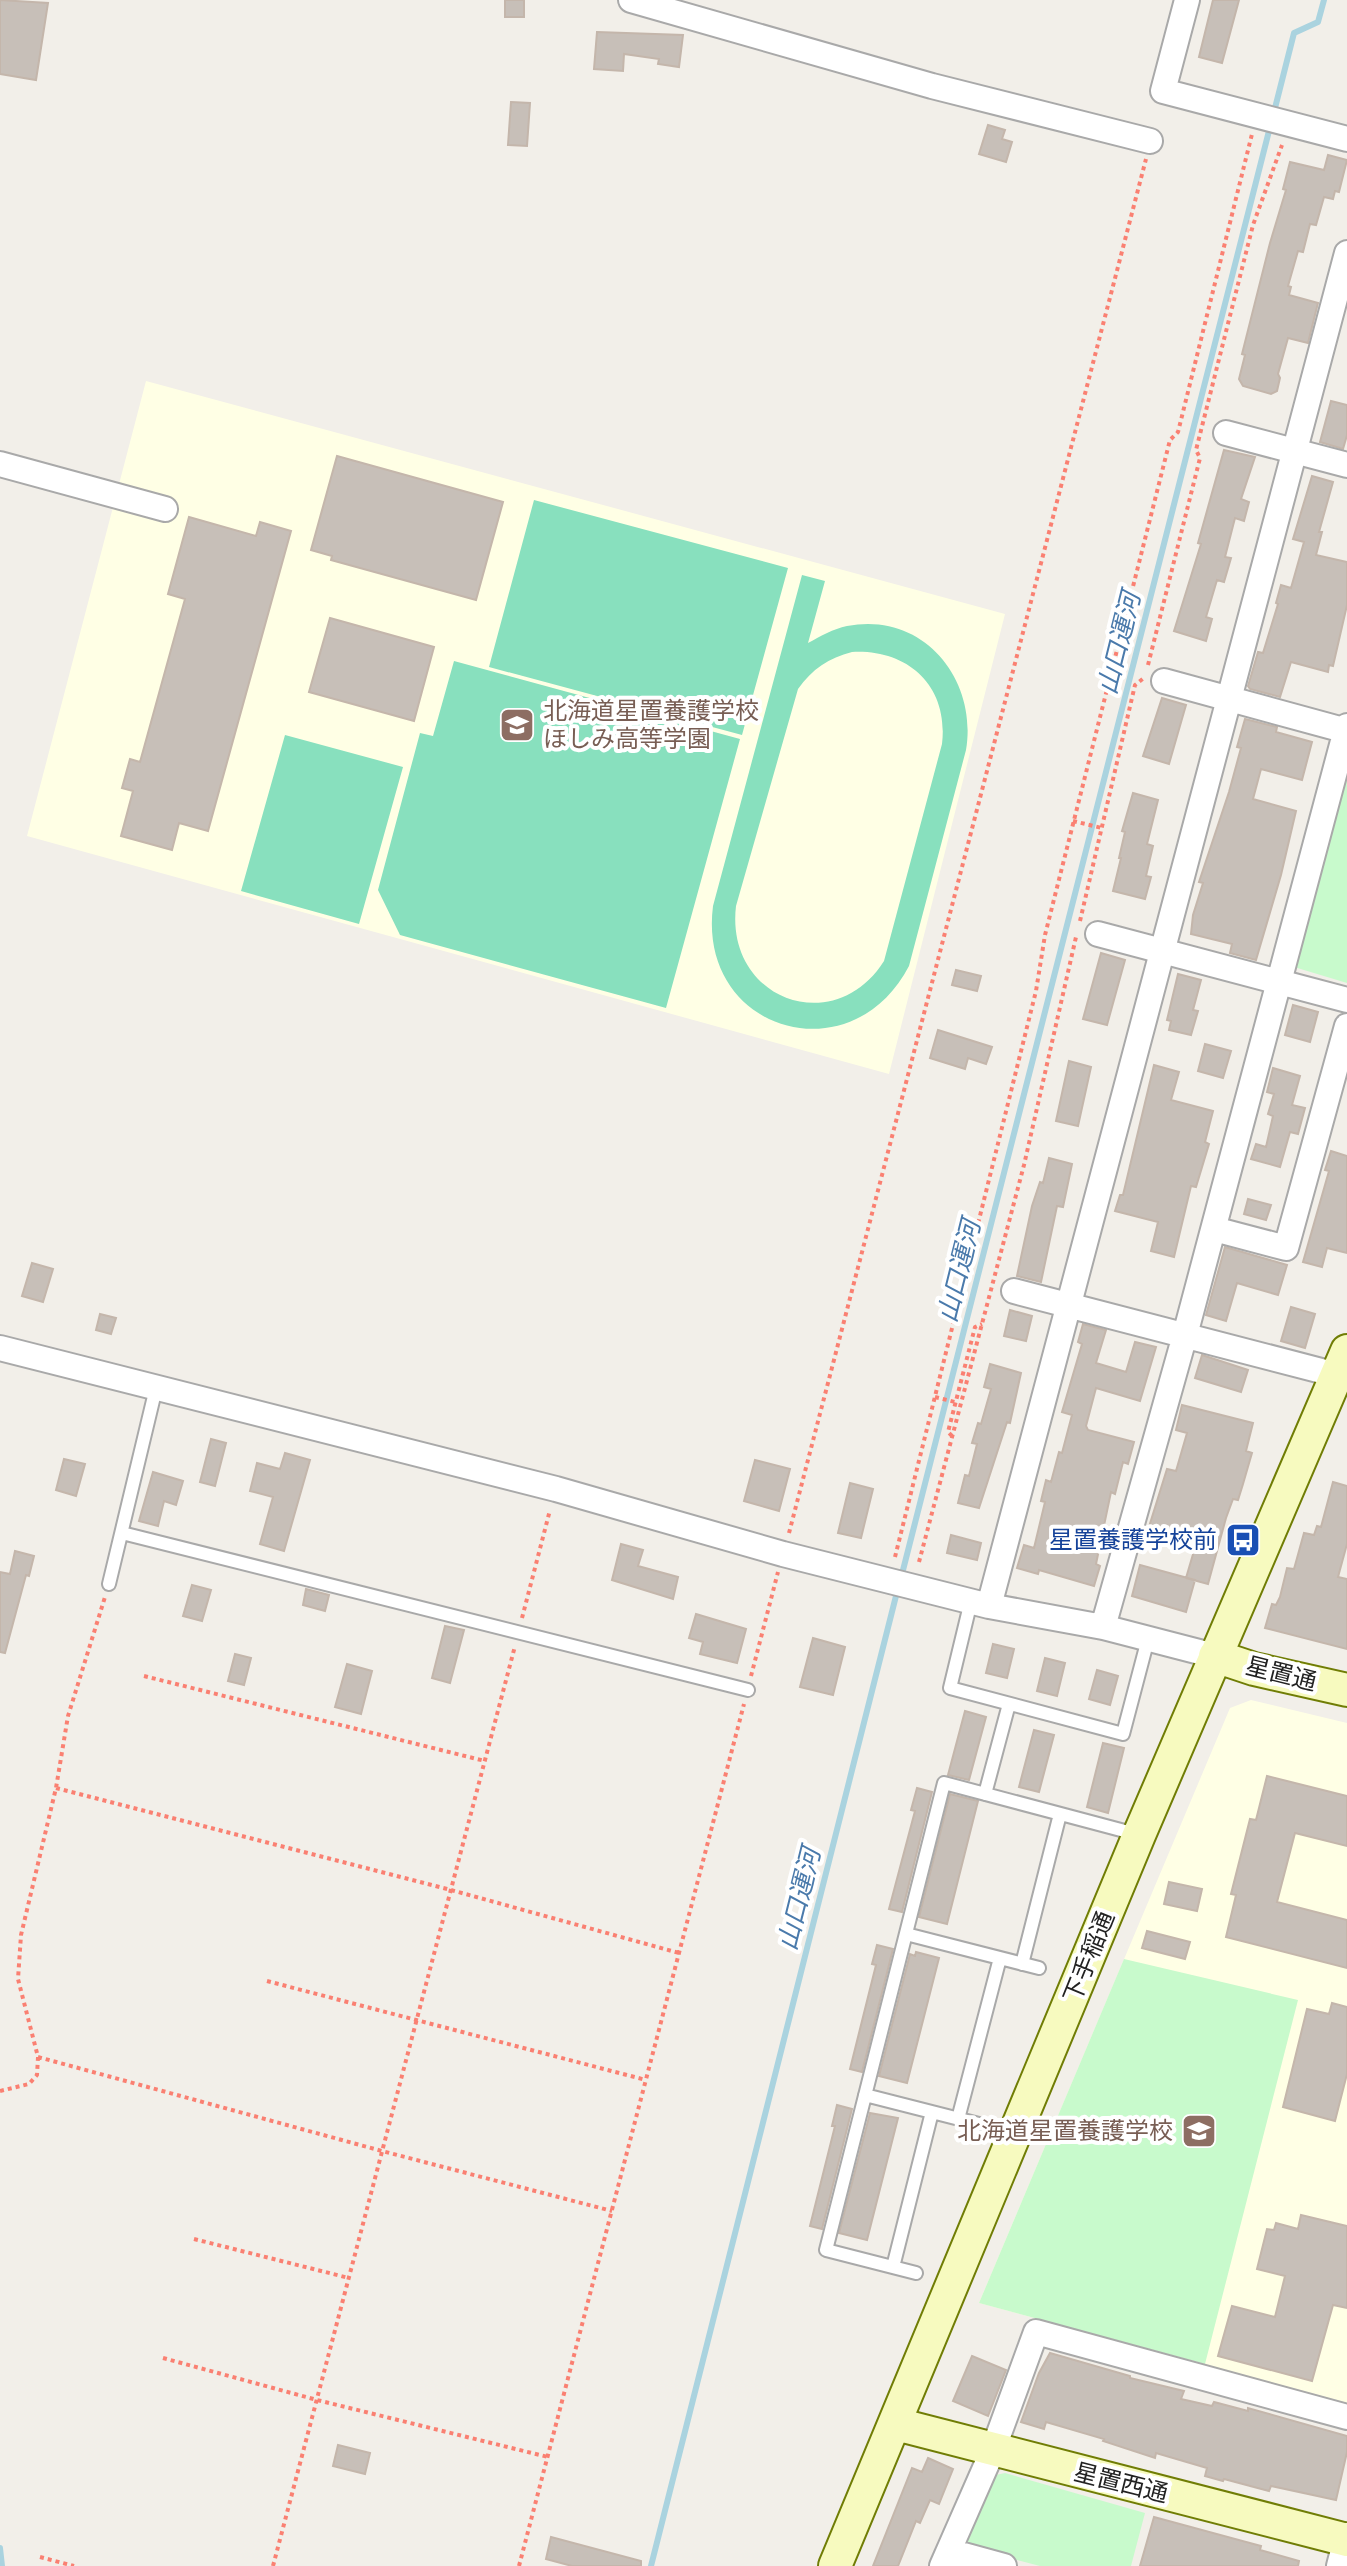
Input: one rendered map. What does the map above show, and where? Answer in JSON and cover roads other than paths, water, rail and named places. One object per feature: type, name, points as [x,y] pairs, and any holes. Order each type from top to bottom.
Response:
[{"type":"street","points":[[631,0],[932,86],[1150,141]]},
{"type":"street","points":[[1187,0],[1163,91],[1236,111],[1285,133],[1345,132]]},
{"type":"street","points":[[980,1603],[1069,1304],[1347,253]]},
{"type":"street","points":[[1226,433],[1347,465]]},
{"type":"street","points":[[0,464],[165,509]]},
{"type":"street","points":[[1103,1627],[1214,1229],[1347,729],[1164,681]]},
{"type":"street","points":[[1098,934],[1347,1000]]},
{"type":"street","points":[[1214,1229],[1286,1248],[1347,1026]]},
{"type":"street","points":[[1014,1291],[1185,1335],[1342,1363]]},
{"type":"street","points":[[0,1348],[556,1489],[783,1554],[890,1568],[912,1586],[1103,1627],[1215,1656]]},
{"type":"street","name":"下手稲通","points":[[835,2566],[1139,1835],[1342,1363]]},
{"type":"street","name":"星置通","points":[[1215,1656],[1254,1669],[1347,1690]]},
{"type":"street","points":[[1004,2566],[945,2558],[993,2450],[1036,2332],[1347,2417]]},
{"type":"street","name":"星置西通","points":[[896,2424],[1345,2545]]},
{"type":"lane","points":[[109,1584],[156,1388]]},
{"type":"lane","points":[[122,1533],[748,1690]]},
{"type":"lane","points":[[980,1603],[950,1688],[1123,1734],[1148,1639]]},
{"type":"lane","points":[[985,1794],[1009,1704]]},
{"type":"lane","points":[[916,2273],[826,2250],[944,1783],[1139,1835]]},
{"type":"lane","points":[[1022,1964],[1060,1814]]},
{"type":"lane","points":[[906,1934],[1039,1968]]},
{"type":"lane","points":[[958,2119],[1000,1958]]},
{"type":"lane","points":[[865,2095],[979,2124]]},
{"type":"lane","points":[[893,2267],[932,2112]]},
{"type":"waterway","name":"山口運河","points":[[1274,112],[1294,33],[1318,22],[1324,0]]},
{"type":"waterway","name":"山口運河","points":[[901,1578],[1271,123]]},
{"type":"waterway","name":"山口運河","points":[[651,2566],[898,1588]]},
{"type":"waterway","points":[[0,2548],[2,2566]]},
{"type":"place","name":"北海道星置養護学校 ほしみ高等学園","points":[[517,725]]},
{"type":"place","name":"星置養護学校前","points":[[1243,1540]]},
{"type":"place","name":"北海道星置養護学校","points":[[1199,2131]]}]
